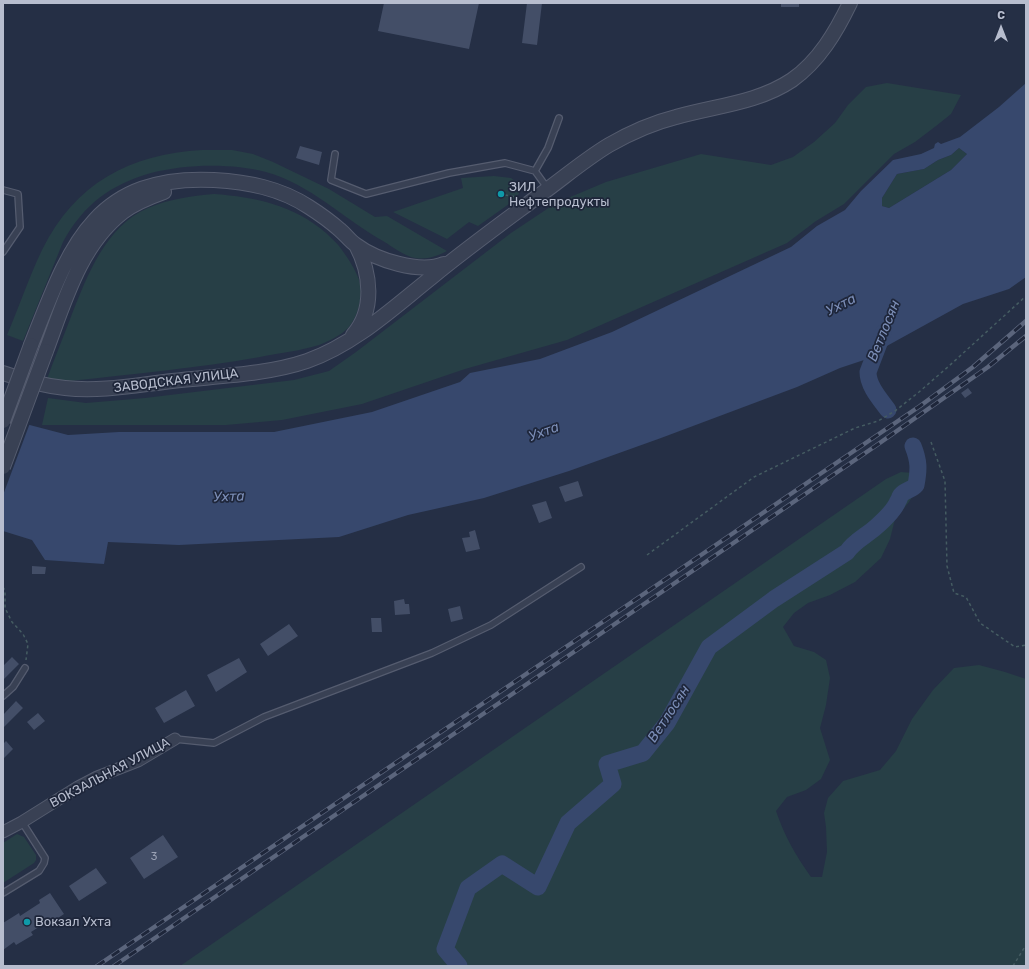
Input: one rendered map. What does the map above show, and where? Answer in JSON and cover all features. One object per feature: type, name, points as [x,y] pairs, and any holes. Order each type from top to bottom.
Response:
[{"type":"street","points":[[3,421],[54,287],[68,259],[88,227],[107,208],[132,193],[163,183],[196,180],[248,183],[290,196],[308,206],[325,218],[356,245],[384,259],[408,266],[433,268],[452,261],[607,146],[640,129],[675,117],[758,96],[777,89],[804,70],[824,47],[839,26],[850,3]]},
{"type":"street","points":[[3,467],[68,294],[80,266],[96,241],[117,217],[130,207],[144,200],[166,191],[202,182],[225,181]]},
{"type":"street","points":[[345,342],[362,322],[368,302],[367,275],[362,256],[356,245]]},
{"type":"street","name":"ЗАВОДСКАЯ УЛИЦА","points":[[3,373],[26,381],[65,388],[104,389],[274,369],[308,360],[345,342],[372,325],[452,261]]},
{"type":"street","name":"ВОКЗАЛЬНАЯ УЛИЦА","points":[[3,832],[22,822],[78,787],[97,777],[138,761],[175,739]]},
{"type":"lane","points":[[535,171],[548,148],[559,118]]},
{"type":"lane","points":[[335,154],[331,180],[366,194],[449,173],[505,164],[535,171],[548,189]]},
{"type":"lane","points":[[3,190],[18,194],[20,228],[3,252]]},
{"type":"lane","points":[[175,739],[214,743],[264,718],[432,653],[491,625],[581,566]]},
{"type":"lane","points":[[3,696],[13,687],[25,668]]},
{"type":"lane","points":[[3,893],[39,871],[44,863],[44,858],[22,822]]},
{"type":"path","points":[[505,195],[517,197]]},
{"type":"path","points":[[647,555],[754,477],[855,428],[878,421],[889,415],[949,366],[1026,296]]},
{"type":"path","points":[[931,442],[945,481],[947,566],[954,593],[966,597],[980,623],[1015,647],[1026,645]]},
{"type":"path","points":[[3,587],[5,591],[5,608],[12,622],[23,634],[28,644],[25,668]]},
{"type":"path","points":[[1013,966],[1026,945]]},
{"type":"shaded area","points":[[887,83],[961,95],[951,114],[915,142],[894,154],[844,204],[816,221],[787,243],[567,340],[465,369],[362,404],[282,420],[226,425],[42,425],[48,398],[86,403],[145,398],[294,380],[329,371],[511,233],[556,203],[606,182],[701,154],[771,165],[793,157],[814,142],[835,123],[848,105],[866,87]]},
{"type":"shaded area","points":[[959,148],[967,154],[951,170],[889,208],[882,206],[882,198],[897,174],[924,169],[938,160],[951,155]]},
{"type":"shaded area","points":[[202,150],[232,150],[253,154],[273,162],[329,189],[375,217],[387,216],[447,251],[428,258],[415,258],[407,255],[369,232],[312,193],[266,172],[224,166],[193,166],[164,170],[136,178],[123,184],[111,190],[89,207],[71,229],[63,242],[23,341],[7,335],[42,250],[55,227],[71,207],[88,190],[107,176],[128,166],[151,158]]},
{"type":"shaded area","points":[[494,176],[511,178],[519,184],[520,191],[516,199],[478,226],[469,222],[447,239],[393,212],[463,188],[461,178]]},
{"type":"shaded area","points":[[214,194],[259,200],[287,209],[314,223],[334,241],[351,263],[360,283],[361,289],[357,313],[348,328],[338,336],[319,345],[260,357],[189,368],[70,381],[47,379],[85,283],[100,253],[110,239],[133,216],[148,208],[180,198]]},
{"type":"shaded area","points":[[901,472],[913,473],[920,485],[909,502],[895,519],[890,539],[881,558],[855,582],[830,595],[808,603],[794,613],[783,627],[794,646],[814,652],[826,660],[830,678],[826,705],[820,728],[830,760],[821,779],[806,790],[787,797],[776,811],[791,845],[811,877],[822,877],[827,852],[824,813],[828,798],[843,781],[880,770],[896,751],[912,719],[933,690],[954,668],[979,665],[1026,679],[1026,966],[180,966],[886,479]]},
{"type":"shaded area","points":[[17,834],[24,837],[36,855],[36,860],[34,863],[3,883],[3,843]]},
{"type":"water","name":"Ухта","points":[[1026,83],[1026,277],[1009,289],[963,304],[885,347],[870,358],[840,368],[797,387],[569,471],[484,498],[408,515],[339,537],[179,545],[108,542],[104,564],[45,560],[32,540],[3,531],[3,418],[68,435],[119,432],[274,432],[372,412],[460,382],[470,373],[540,359],[612,332],[791,247],[817,226],[845,210],[861,191],[893,160],[921,154],[934,148],[935,144],[938,142],[941,144],[960,137],[999,107]],"holes":[[[959,148],[967,154],[951,170],[889,208],[882,206],[882,198],[897,174],[924,169],[938,160],[951,155]]]},
{"type":"pier","points":[[3,416],[30,423],[3,495]]},
{"type":"building","points":[[384,3],[479,3],[469,49],[378,31]]},
{"type":"building","points":[[527,3],[542,3],[537,45],[522,43]]},
{"type":"building","points":[[781,3],[799,3],[799,7],[781,7]]},
{"type":"building","points":[[300,146],[322,152],[319,165],[296,158]]},
{"type":"building","points":[[968,388],[972,393],[965,398],[961,393]]},
{"type":"building","points":[[578,481],[583,496],[565,502],[559,487]]},
{"type":"building","points":[[546,501],[552,518],[539,523],[532,505]]},
{"type":"building","points":[[475,530],[480,549],[466,552],[462,538],[470,537],[469,532]]},
{"type":"building","points":[[32,566],[46,567],[45,574],[32,574]]},
{"type":"building","points":[[404,599],[405,604],[409,604],[410,614],[395,615],[394,601]]},
{"type":"building","points":[[460,606],[463,619],[451,622],[448,609]]},
{"type":"building","points":[[371,618],[381,618],[382,632],[372,632]]},
{"type":"building","points":[[289,624],[298,636],[268,656],[260,644]]},
{"type":"building","points":[[12,657],[19,664],[3,680],[3,666]]},
{"type":"building","points":[[239,658],[247,672],[216,692],[207,675]]},
{"type":"building","points":[[186,690],[195,706],[164,723],[155,708]]},
{"type":"building","points":[[16,701],[23,708],[3,728],[3,715]]},
{"type":"building","points":[[38,713],[45,721],[34,730],[27,722]]},
{"type":"building","points":[[6,741],[13,749],[3,759],[3,744]]},
{"type":"building","points":[[163,835],[178,857],[144,879],[130,858]]},
{"type":"building","points":[[96,868],[107,883],[79,901],[69,886]]},
{"type":"building","name":"Вокзал Ухта","points":[[50,893],[64,914],[52,922],[50,920],[31,932],[33,935],[16,945],[14,942],[3,950],[3,923],[19,913],[20,916],[40,903],[39,900]]},
{"type":"waterway","name":"Ветлосян","points":[[883,333],[868,372],[872,387],[888,410]]},
{"type":"waterway","name":"Ветлосян","points":[[459,966],[445,949],[468,888],[502,864],[538,887],[568,823],[613,784],[607,764],[643,753],[667,723],[709,647],[774,599],[847,552],[888,515],[903,493],[916,485],[918,465],[913,446]]},
{"type":"railway","points":[[97,966],[920,406],[973,367],[1026,321]]},
{"type":"railway","points":[[114,966],[874,447],[988,367],[1026,336]]},
{"type":"place","name":"ЗИЛ Нефтепродукты","points":[[501,194]]},
{"type":"place","name":"Вокзал Ухта","points":[[27,922]]}]
